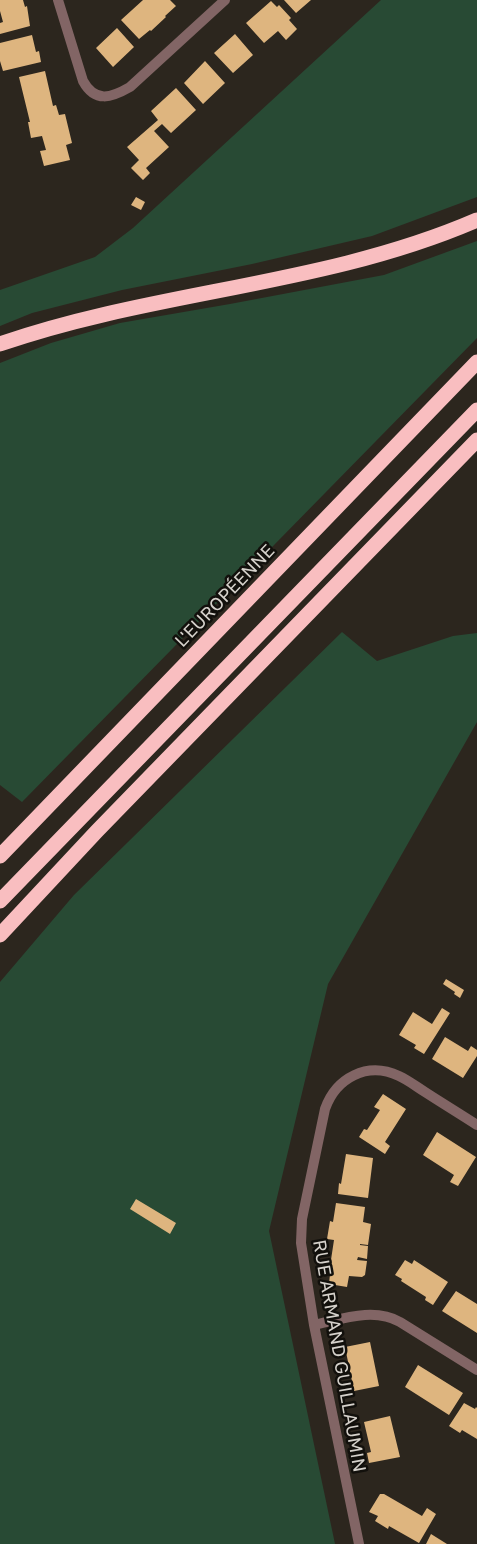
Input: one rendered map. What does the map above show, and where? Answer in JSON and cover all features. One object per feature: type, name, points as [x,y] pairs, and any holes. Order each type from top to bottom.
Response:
[{"type":"highway","points":[[0,344],[85,319],[351,262],[431,237],[477,220]]},
{"type":"highway","name":"L'EUROPÉENNE","points":[[0,856],[477,362]]},
{"type":"highway","points":[[0,901],[477,410]]},
{"type":"highway","points":[[0,935],[65,864],[477,440]]},
{"type":"street","points":[[58,0],[83,81],[90,91],[103,97],[116,94],[130,87],[225,0]]},
{"type":"street","name":"RUE ARMAND GUILLAUMIN","points":[[359,1544],[314,1325],[301,1243],[302,1219],[325,1109],[332,1094],[344,1081],[362,1072],[380,1071],[399,1076],[477,1125]]},
{"type":"street","points":[[314,1325],[358,1316],[378,1314],[386,1316],[400,1322],[477,1370]]},
{"type":"green space","points":[[381,0],[477,0],[477,197],[372,236],[252,264],[122,290],[32,313],[0,326],[0,290],[95,257],[133,228]]},
{"type":"green space","points":[[477,241],[477,338],[22,802],[0,785],[0,363],[51,343],[120,323],[384,275]]},
{"type":"green space","points":[[342,632],[377,661],[453,636],[477,633],[477,722],[328,984],[269,1231],[335,1544],[0,1544],[0,982],[74,895]]},
{"type":"building","points":[[0,0],[23,0],[25,7],[27,6],[30,26],[0,34],[0,23],[3,22]]},
{"type":"building","points":[[143,0],[170,0],[176,6],[151,31],[139,39],[121,20]]},
{"type":"building","points":[[284,0],[311,0],[296,13]]},
{"type":"building","points":[[271,1],[277,7],[279,5],[291,18],[289,20],[297,29],[286,40],[278,31],[264,43],[246,23]]},
{"type":"building","points":[[117,28],[134,47],[113,67],[96,48]]},
{"type":"building","points":[[235,34],[253,55],[233,73],[214,53]]},
{"type":"building","points":[[32,35],[36,52],[39,51],[41,62],[3,71],[0,61],[0,43]]},
{"type":"building","points":[[205,61],[225,83],[203,104],[184,83]]},
{"type":"building","points":[[45,71],[53,106],[56,105],[59,115],[65,114],[72,143],[66,145],[70,160],[44,166],[40,151],[46,150],[42,136],[31,138],[28,122],[30,122],[19,77]]},
{"type":"building","points":[[176,88],[196,110],[171,133],[162,124],[154,131],[169,147],[146,168],[150,173],[143,180],[131,168],[139,160],[127,147],[158,120],[151,111]]},
{"type":"building","points":[[136,197],[145,202],[141,210],[131,205]]},
{"type":"building","points":[[446,979],[464,990],[460,998],[443,984]]},
{"type":"building","points":[[442,1008],[450,1013],[424,1054],[414,1048],[416,1045],[399,1035],[413,1012],[432,1024]]},
{"type":"building","points":[[445,1037],[468,1051],[471,1046],[477,1050],[477,1056],[463,1078],[432,1059]]},
{"type":"building","points":[[383,1094],[406,1109],[385,1142],[390,1146],[385,1154],[359,1137],[364,1129],[367,1130],[380,1110],[374,1107]]},
{"type":"building","points":[[437,1132],[476,1157],[458,1186],[450,1182],[454,1175],[423,1155]]},
{"type":"building","points":[[346,1154],[373,1158],[368,1198],[338,1194]]},
{"type":"building","points":[[136,1199],[176,1223],[170,1234],[130,1209]]},
{"type":"building","points":[[336,1203],[365,1207],[363,1222],[371,1224],[368,1245],[360,1244],[368,1246],[367,1259],[358,1257],[357,1260],[367,1261],[365,1275],[362,1277],[349,1276],[347,1287],[329,1284],[334,1240],[327,1239],[330,1221],[333,1222]]},
{"type":"building","points":[[405,1260],[412,1264],[414,1260],[448,1282],[433,1305],[425,1300],[426,1297],[395,1275]]},
{"type":"building","points":[[456,1291],[477,1304],[477,1333],[442,1311]]},
{"type":"building","points":[[370,1342],[379,1386],[354,1391],[345,1347]]},
{"type":"building","points":[[418,1365],[463,1393],[449,1415],[405,1387]]},
{"type":"building","points":[[464,1403],[475,1409],[477,1408],[477,1439],[462,1430],[460,1433],[449,1426]]},
{"type":"building","points":[[390,1416],[400,1457],[369,1463],[367,1453],[371,1452],[364,1422]]},
{"type":"building","points":[[380,1494],[384,1494],[422,1516],[427,1508],[436,1514],[419,1543],[389,1526],[388,1529],[375,1521],[378,1516],[369,1512]]},
{"type":"building","points":[[431,1534],[447,1544],[426,1544]]}]
